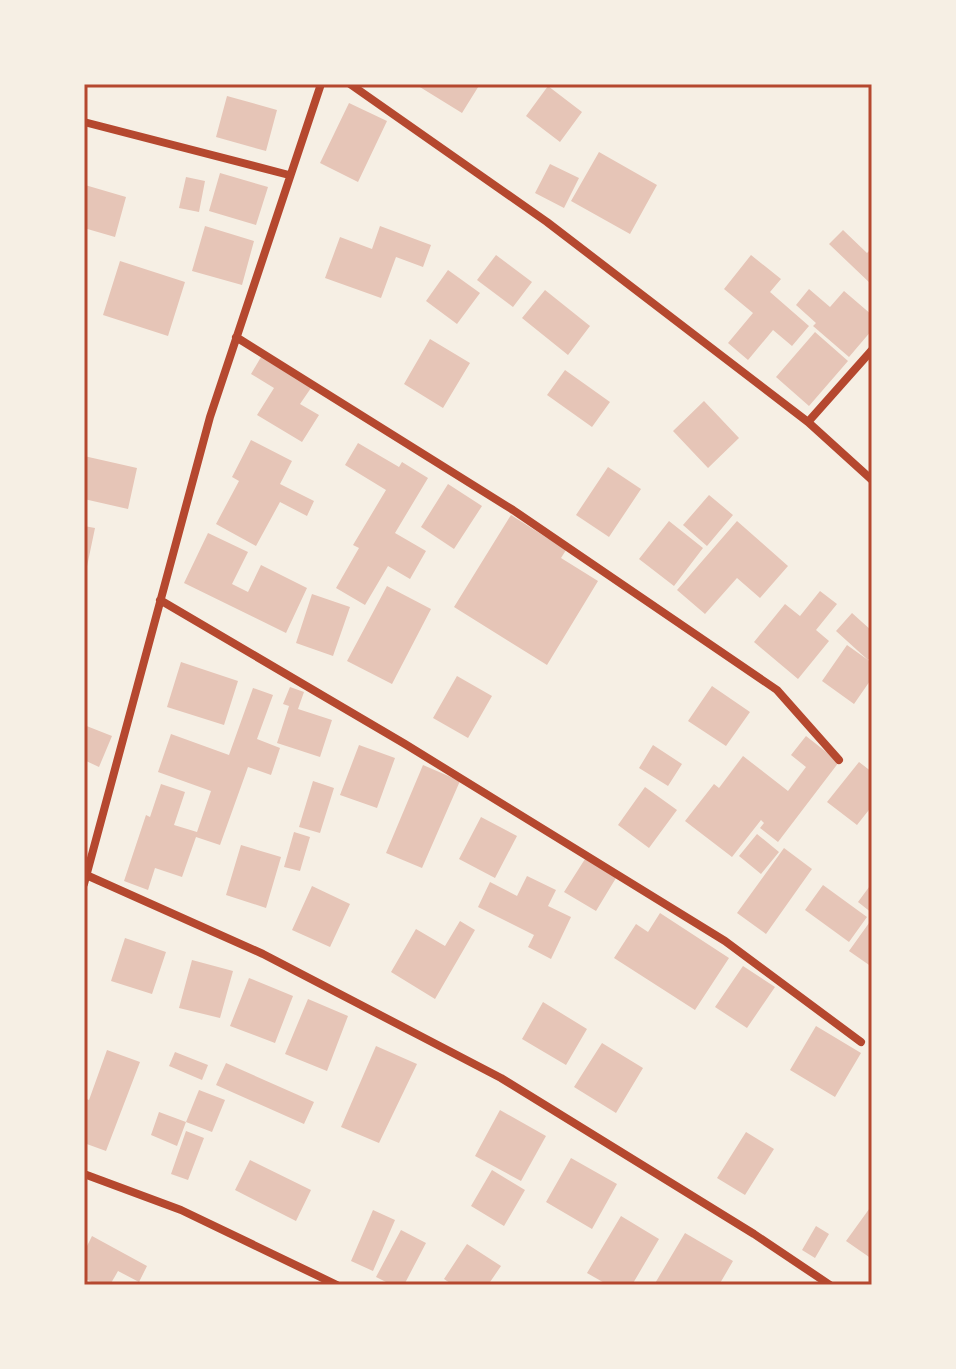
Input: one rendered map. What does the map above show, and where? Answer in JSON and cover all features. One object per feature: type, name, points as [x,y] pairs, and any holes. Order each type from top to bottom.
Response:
[{"type":"street","points":[[321,84],[210,417],[85,878],[263,954],[501,1078],[754,1234],[830,1285]]},
{"type":"street","points":[[350,84],[547,222],[808,422],[872,480]]},
{"type":"street","points":[[84,122],[289,175]]},
{"type":"street","points":[[236,337],[513,510],[777,690],[839,760]]},
{"type":"street","points":[[808,422],[872,350]]},
{"type":"street","points":[[160,600],[405,744],[725,941],[861,1042]]},
{"type":"street","points":[[84,1174],[181,1210],[337,1285]]},
{"type":"building","points":[[415,84],[480,84],[462,113]]},
{"type":"building","points":[[548,86],[582,112],[560,142],[526,116]]},
{"type":"building","points":[[227,96],[277,110],[266,151],[216,137]]},
{"type":"building","points":[[349,103],[387,121],[358,182],[320,163]]},
{"type":"building","points":[[599,152],[657,185],[630,234],[571,201]]},
{"type":"building","points":[[550,164],[579,178],[564,208],[535,193]]},
{"type":"building","points":[[220,173],[268,187],[256,225],[209,211]]},
{"type":"building","points":[[186,177],[205,181],[199,212],[179,208]]},
{"type":"building","points":[[85,185],[126,197],[115,237],[84,228]]},
{"type":"building","points":[[205,226],[254,241],[242,285],[192,271]]},
{"type":"building","points":[[380,226],[431,245],[423,267],[396,257],[381,298],[325,278],[340,237],[372,249]]},
{"type":"building","points":[[843,230],[867,253],[872,248],[872,285],[829,244]]},
{"type":"building","points":[[496,255],[532,282],[513,307],[477,280]]},
{"type":"building","points":[[751,255],[781,279],[770,292],[809,326],[792,346],[773,330],[748,360],[728,343],[753,313],[724,289]]},
{"type":"building","points":[[120,261],[185,282],[168,336],[103,315]]},
{"type":"building","points":[[448,270],[480,293],[457,324],[426,301]]},
{"type":"building","points":[[809,289],[830,307],[844,291],[872,315],[872,330],[849,357],[813,326],[816,323],[796,305]]},
{"type":"building","points":[[545,290],[590,326],[568,355],[522,318]]},
{"type":"building","points":[[815,332],[848,361],[809,406],[776,377]]},
{"type":"building","points":[[430,339],[470,363],[443,408],[404,384]]},
{"type":"building","points":[[261,357],[311,388],[300,404],[319,415],[302,442],[257,415],[274,388],[251,374]]},
{"type":"building","points":[[565,370],[610,402],[592,427],[547,395]]},
{"type":"building","points":[[704,401],[739,438],[708,468],[673,431]]},
{"type":"building","points":[[251,440],[292,461],[280,484],[314,501],[307,516],[280,502],[256,546],[216,524],[239,481],[232,477]]},
{"type":"building","points":[[358,443],[399,467],[402,462],[428,478],[395,533],[426,551],[410,579],[388,566],[365,605],[336,588],[359,548],[353,545],[386,490],[345,465]]},
{"type":"building","points":[[84,456],[137,468],[128,509],[84,499]]},
{"type":"building","points":[[608,467],[641,489],[609,537],[576,515]]},
{"type":"building","points":[[448,484],[482,506],[454,549],[421,527]]},
{"type":"building","points":[[709,495],[733,515],[707,546],[683,525]]},
{"type":"building","points":[[511,515],[566,550],[561,558],[598,581],[547,665],[454,607]]},
{"type":"building","points":[[669,521],[703,548],[674,586],[639,559]]},
{"type":"building","points":[[737,521],[788,566],[760,598],[737,578],[705,614],[677,590]]},
{"type":"building","points":[[84,526],[95,528],[85,576],[84,576]]},
{"type":"building","points":[[208,533],[248,552],[232,584],[248,592],[261,565],[307,588],[286,633],[184,583]]},
{"type":"building","points":[[387,586],[431,609],[392,684],[347,661]]},
{"type":"building","points":[[820,591],[837,604],[816,630],[829,641],[798,679],[754,642],[785,604],[800,616]]},
{"type":"building","points":[[312,594],[350,607],[333,656],[296,643]]},
{"type":"building","points":[[852,613],[872,631],[872,655],[868,660],[836,631]]},
{"type":"building","points":[[847,645],[872,662],[872,678],[854,704],[822,681]]},
{"type":"building","points":[[181,662],[238,681],[224,725],[167,707]]},
{"type":"building","points":[[457,676],[492,696],[468,738],[433,718]]},
{"type":"building","points":[[712,686],[750,712],[726,746],[688,721]]},
{"type":"building","points":[[290,687],[304,692],[298,709],[332,720],[320,757],[277,743],[289,706],[283,704]]},
{"type":"building","points":[[253,688],[273,695],[257,739],[280,748],[271,775],[248,767],[220,845],[196,837],[182,877],[155,868],[148,890],[124,881],[146,815],[150,817],[161,784],[185,792],[174,825],[197,832],[211,791],[158,772],[171,734],[229,755]]},
{"type":"building","points":[[84,725],[112,736],[99,767],[84,760]]},
{"type":"building","points":[[806,736],[839,762],[778,842],[760,828],[764,823],[761,820],[732,857],[685,821],[714,784],[719,788],[743,756],[788,791],[806,767],[791,755]]},
{"type":"building","points":[[359,745],[395,758],[377,808],[340,795]]},
{"type":"building","points":[[653,745],[682,764],[668,786],[639,768]]},
{"type":"building","points":[[859,762],[872,772],[872,806],[857,825],[827,802]]},
{"type":"building","points":[[423,765],[460,781],[422,868],[386,853]]},
{"type":"building","points":[[313,781],[334,788],[320,833],[299,827]]},
{"type":"building","points":[[645,787],[677,810],[649,848],[618,825]]},
{"type":"building","points":[[481,817],[517,836],[495,878],[459,859]]},
{"type":"building","points":[[294,832],[310,837],[300,871],[284,867]]},
{"type":"building","points":[[757,834],[779,852],[761,874],[739,856]]},
{"type":"building","points":[[241,845],[281,857],[266,908],[226,895]]},
{"type":"building","points":[[784,848],[812,869],[766,934],[737,913]]},
{"type":"building","points":[[585,859],[616,878],[596,911],[564,892]]},
{"type":"building","points":[[527,876],[556,890],[548,906],[571,917],[551,959],[528,947],[534,935],[478,907],[490,882],[517,896]]},
{"type":"building","points":[[872,883],[872,913],[858,902]]},
{"type":"building","points":[[823,885],[867,917],[849,942],[805,910]]},
{"type":"building","points":[[312,886],[350,904],[330,947],[292,930]]},
{"type":"building","points":[[660,913],[729,958],[695,1010],[614,958],[636,924],[648,932]]},
{"type":"building","points":[[460,921],[475,930],[435,999],[391,972],[416,929],[445,946]]},
{"type":"building","points":[[869,923],[872,926],[872,967],[849,951]]},
{"type":"building","points":[[125,938],[166,952],[152,994],[111,981]]},
{"type":"building","points":[[192,960],[233,971],[220,1018],[179,1008]]},
{"type":"building","points":[[743,966],[775,987],[747,1028],[715,1007]]},
{"type":"building","points":[[249,978],[293,996],[275,1043],[230,1026]]},
{"type":"building","points":[[308,999],[348,1016],[327,1071],[285,1054]]},
{"type":"building","points":[[543,1002],[587,1029],[566,1065],[522,1039]]},
{"type":"building","points":[[816,1026],[861,1053],[835,1097],[790,1070]]},
{"type":"building","points":[[602,1043],[643,1068],[616,1113],[574,1087]]},
{"type":"building","points":[[376,1046],[417,1064],[379,1143],[341,1127]]},
{"type":"building","points":[[107,1050],[140,1062],[106,1151],[84,1143],[84,1098],[89,1100]]},
{"type":"building","points":[[175,1052],[208,1065],[202,1080],[169,1066]]},
{"type":"building","points":[[226,1063],[314,1102],[304,1124],[216,1085]]},
{"type":"building","points":[[199,1090],[225,1100],[212,1132],[186,1122]]},
{"type":"building","points":[[500,1110],[546,1136],[521,1181],[475,1156]]},
{"type":"building","points":[[159,1112],[186,1122],[177,1146],[151,1135]]},
{"type":"building","points":[[186,1131],[204,1138],[188,1180],[171,1174]]},
{"type":"building","points":[[746,1132],[774,1149],[745,1195],[717,1178]]},
{"type":"building","points":[[571,1158],[617,1184],[592,1229],[546,1202]]},
{"type":"building","points":[[250,1160],[311,1190],[296,1221],[235,1190]]},
{"type":"building","points":[[492,1170],[525,1190],[504,1226],[471,1206]]},
{"type":"building","points":[[872,1205],[872,1259],[846,1241]]},
{"type":"building","points":[[373,1210],[395,1220],[373,1271],[351,1261]]},
{"type":"building","points":[[621,1216],[659,1239],[632,1285],[608,1285],[587,1273]]},
{"type":"building","points":[[816,1226],[829,1234],[815,1258],[802,1250]]},
{"type":"building","points":[[401,1230],[426,1243],[404,1285],[392,1285],[376,1277]]},
{"type":"building","points":[[685,1233],[733,1261],[719,1285],[654,1285]]},
{"type":"building","points":[[92,1236],[147,1266],[139,1282],[118,1271],[110,1285],[97,1285],[84,1278],[84,1252]]},
{"type":"building","points":[[467,1244],[501,1266],[488,1285],[453,1285],[444,1279]]}]
